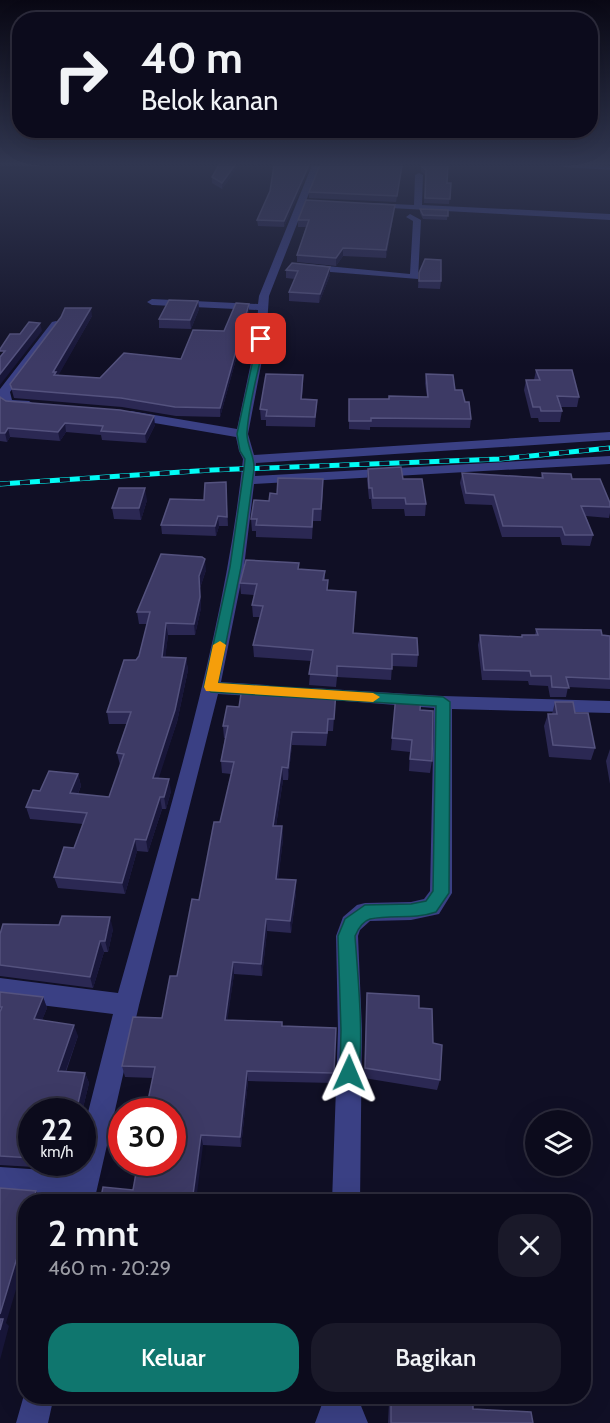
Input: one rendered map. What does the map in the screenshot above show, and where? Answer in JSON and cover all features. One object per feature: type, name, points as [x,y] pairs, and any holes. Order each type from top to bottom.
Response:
[{"type":"street","points":[[0,1181],[82,1194],[127,1005],[211,687],[236,567],[250,459],[245,451],[242,434],[261,339],[262,307],[295,231]]},
{"type":"street","points":[[298,267],[415,277],[417,231]]},
{"type":"street","points":[[152,302],[262,307]]},
{"type":"street","points":[[42,406],[8,403],[4,398],[4,392],[56,324]]},
{"type":"street","points":[[122,413],[242,434]]},
{"type":"street","points":[[250,459],[610,436]]},
{"type":"street","points":[[247,480],[610,460]]},
{"type":"street","points":[[211,687],[443,702],[610,707]]},
{"type":"street","points":[[346,1194],[350,1030],[347,936],[351,924],[365,912],[411,911],[431,907],[441,893],[443,702]]},
{"type":"street","points":[[0,989],[127,1005]]},
{"type":"street","points":[[32,1423],[36,1404]]},
{"type":"building","points":[[305,231],[390,231],[386,250],[343,248],[336,258],[297,255]]},
{"type":"building","points":[[425,259],[441,260],[441,281],[419,281],[419,273]]},
{"type":"building","points":[[292,263],[330,267],[320,294],[289,292],[298,271],[286,270]]},
{"type":"building","points":[[169,300],[198,301],[190,320],[159,319]]},
{"type":"building","points":[[236,303],[249,304],[220,408],[175,407],[121,398],[12,389],[10,384],[61,317],[65,308],[91,308],[53,372],[56,372],[54,375],[100,378],[124,353],[181,359],[193,330],[224,331]]},
{"type":"building","points":[[29,322],[40,323],[0,374],[0,357],[5,351],[0,351],[0,349],[10,334],[20,334]]},
{"type":"building","points":[[536,370],[572,370],[579,397],[557,396],[562,411],[541,411],[540,407],[533,407],[526,380],[540,380]]},
{"type":"building","points":[[266,374],[303,375],[301,399],[317,400],[315,417],[266,416],[267,410],[260,409]]},
{"type":"building","points":[[426,374],[453,375],[455,390],[462,390],[465,402],[469,402],[471,419],[371,418],[371,421],[349,421],[349,399],[389,399],[389,396],[428,397]]},
{"type":"building","points":[[0,397],[6,401],[120,410],[154,416],[145,434],[101,431],[103,426],[65,423],[58,432],[8,428],[5,433],[0,433]]},
{"type":"building","points":[[401,467],[403,479],[422,479],[426,504],[406,504],[405,498],[373,498],[372,488],[369,488],[368,469]]},
{"type":"building","points":[[462,473],[543,478],[542,473],[571,474],[572,479],[600,479],[610,507],[581,506],[593,535],[565,535],[562,527],[503,526],[494,495],[466,493]]},
{"type":"building","points":[[278,478],[323,479],[321,509],[313,509],[312,527],[256,525],[257,519],[251,519],[254,500],[269,501],[270,493],[277,494]]},
{"type":"building","points":[[226,482],[227,517],[218,516],[215,526],[161,525],[170,499],[204,500],[205,483]]},
{"type":"building","points":[[119,488],[145,488],[139,508],[112,508]]},
{"type":"building","points":[[161,554],[205,559],[199,576],[200,597],[194,624],[166,623],[162,657],[186,658],[175,710],[153,778],[169,779],[164,797],[160,797],[146,840],[135,839],[122,883],[54,877],[64,847],[74,848],[87,813],[26,807],[33,790],[40,791],[49,771],[78,774],[70,793],[109,797],[124,754],[117,753],[131,712],[107,712],[124,660],[136,660],[139,656],[150,612],[137,612]]},
{"type":"building","points":[[246,560],[299,563],[298,569],[325,571],[323,580],[328,580],[327,590],[356,592],[353,633],[417,638],[418,655],[392,654],[392,669],[337,666],[337,676],[309,674],[313,650],[253,645],[263,606],[252,605],[257,584],[240,583]]},
{"type":"building","points":[[536,629],[601,630],[602,635],[610,636],[610,679],[566,677],[569,688],[552,687],[551,676],[531,676],[530,671],[484,670],[480,635],[522,637],[522,635],[538,635]]},
{"type":"building","points":[[242,687],[336,691],[334,719],[328,719],[327,733],[292,732],[288,768],[282,767],[273,826],[282,826],[276,879],[296,880],[290,921],[266,919],[261,964],[233,962],[225,1020],[282,1022],[282,1026],[336,1028],[334,1073],[247,1071],[240,1137],[201,1135],[193,1194],[102,1194],[103,1187],[133,1190],[136,1176],[186,1176],[186,1098],[149,1098],[155,1067],[122,1066],[133,1017],[162,1018],[170,976],[177,976],[192,899],[199,900],[214,822],[220,822],[234,762],[221,761],[228,726],[223,726],[227,706],[239,707]]},
{"type":"building","points":[[396,695],[421,697],[420,710],[433,711],[432,761],[410,759],[412,740],[392,738]]},
{"type":"building","points":[[555,702],[573,702],[575,713],[588,713],[595,748],[553,745],[548,714],[557,714]]},
{"type":"building","points":[[62,916],[110,917],[105,941],[100,941],[90,977],[0,965],[0,934],[3,924],[59,925]]},
{"type":"building","points":[[0,992],[43,997],[34,1019],[74,1025],[58,1071],[85,1073],[79,1098],[18,1098],[18,1157],[0,1156],[0,1012],[2,1007],[0,1007]]},
{"type":"building","points":[[367,993],[419,996],[419,1008],[432,1009],[433,1043],[442,1045],[440,1080],[365,1068]]},
{"type":"building","points":[[0,1188],[36,1191],[35,1194],[18,1194],[18,1254],[0,1314]]},
{"type":"building","points":[[391,1404],[473,1404],[473,1409],[531,1412],[533,1423],[391,1423]]},
{"type":"railway","points":[[0,484],[212,470],[500,459],[610,448]]},
{"type":"slow traffic","points":[[220,645],[211,687],[373,697]]},
{"type":"route","points":[[261,339],[242,434],[245,451],[250,459],[236,567],[211,687],[443,702],[441,893],[431,907],[411,911],[365,912],[351,924],[347,936],[349,1073]]}]
